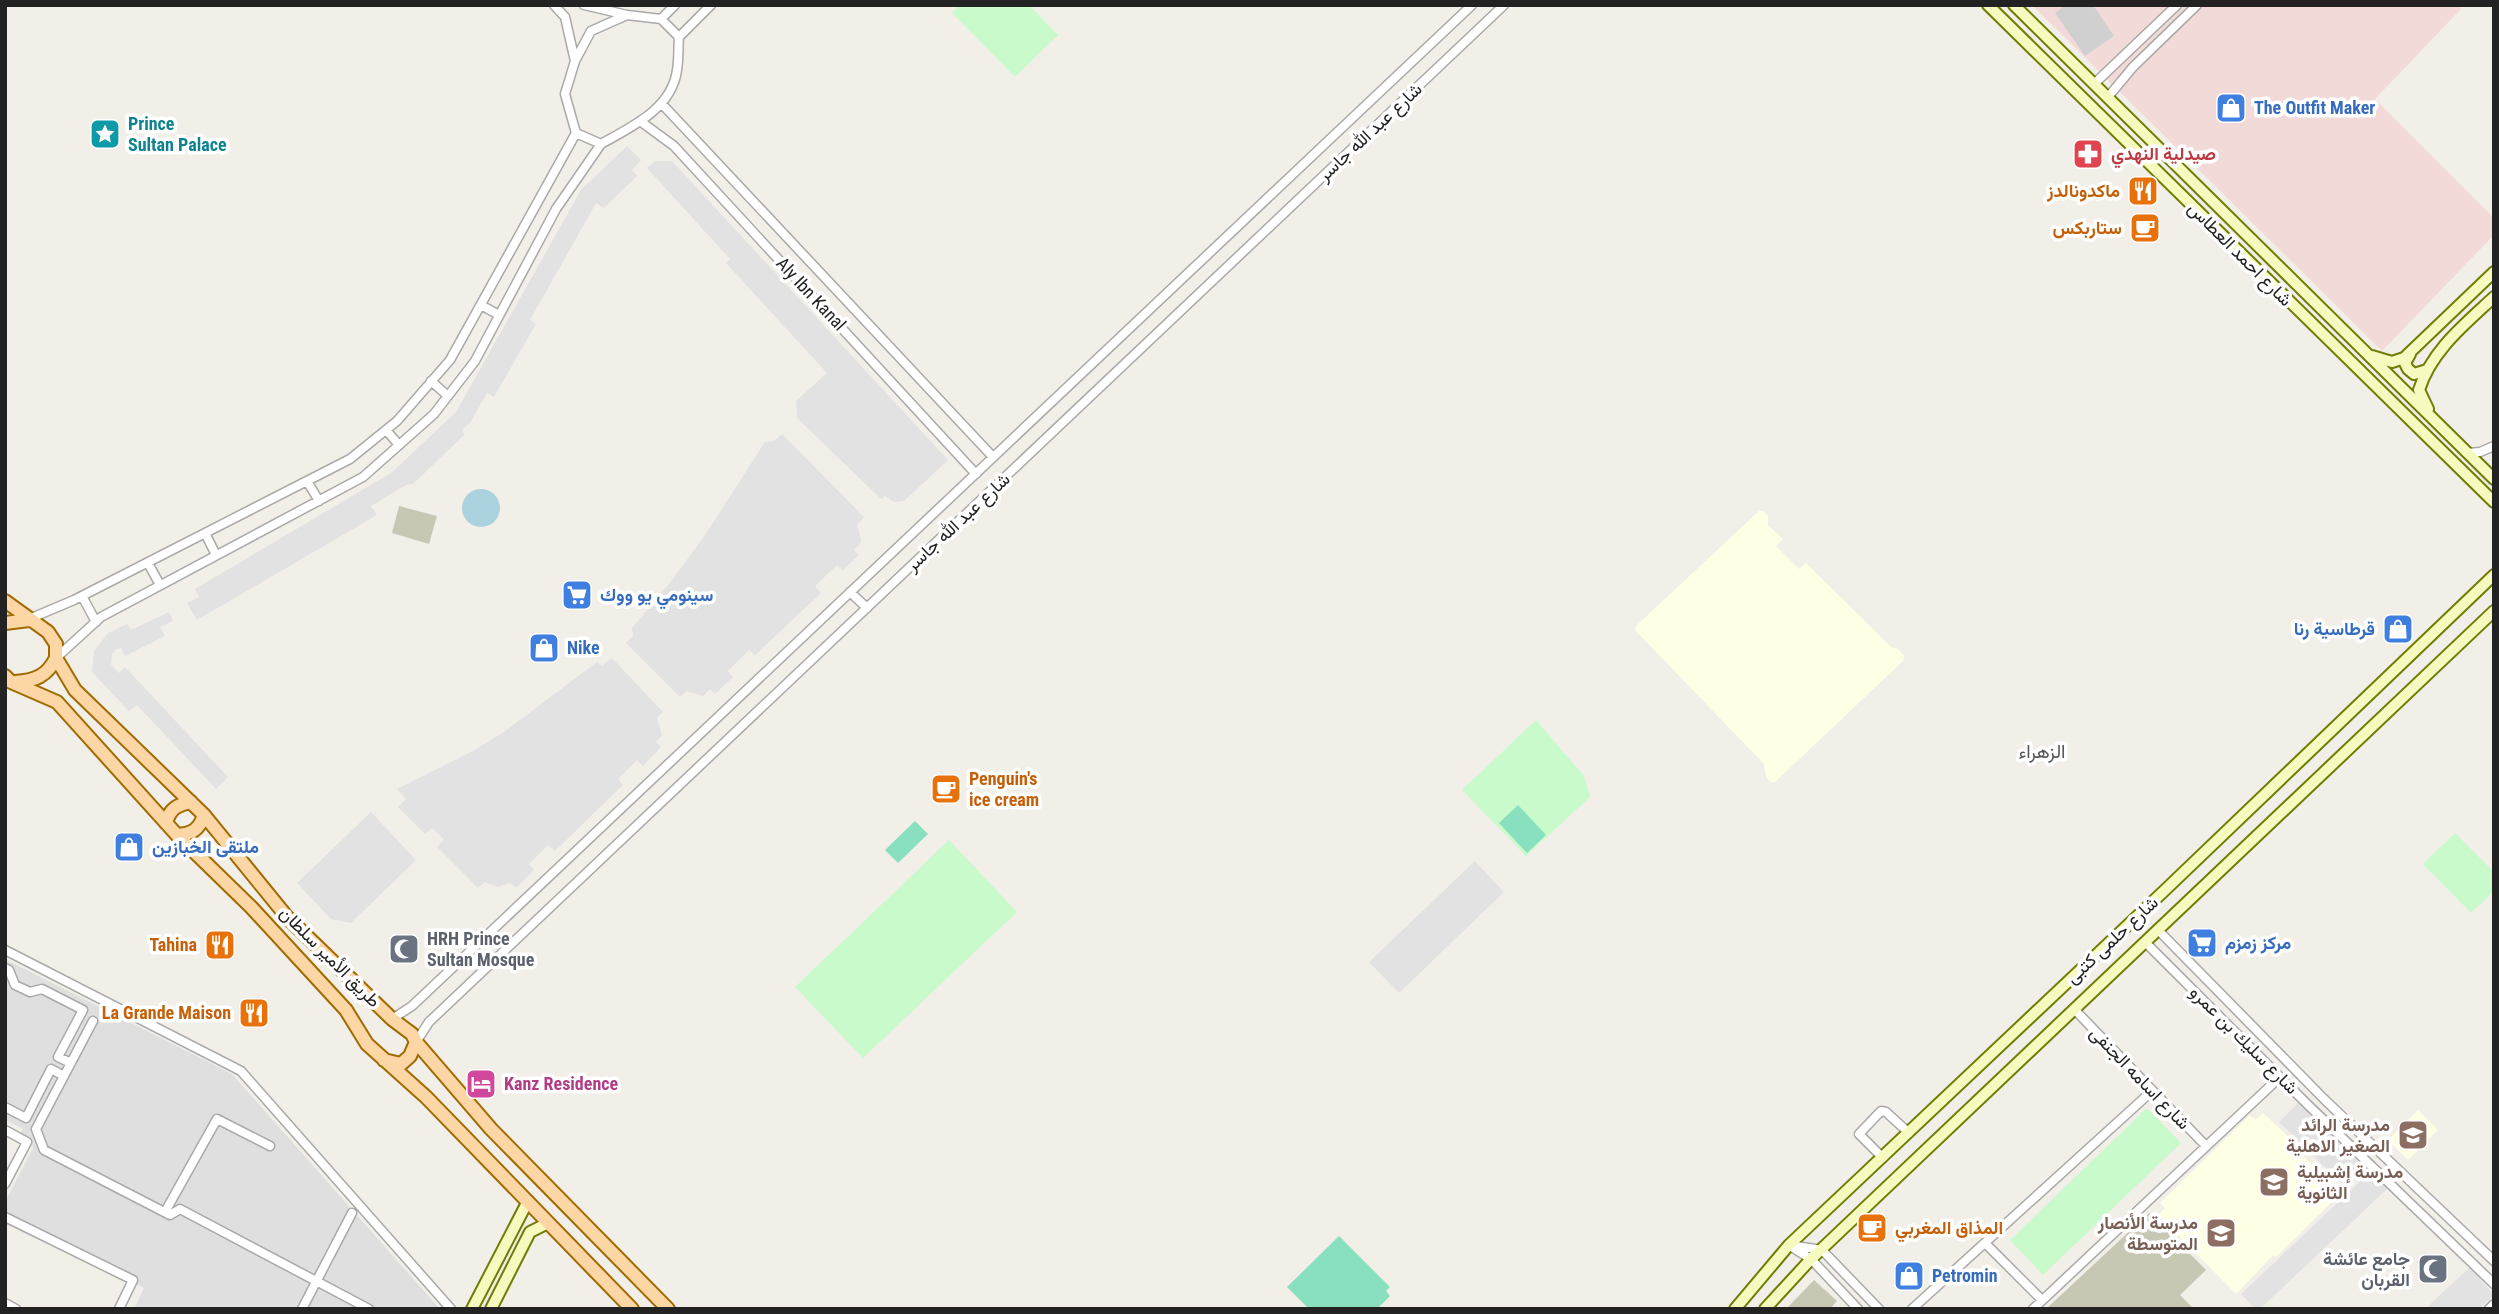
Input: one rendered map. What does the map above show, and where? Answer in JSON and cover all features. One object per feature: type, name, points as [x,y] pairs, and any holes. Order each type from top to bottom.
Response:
[{"type":"main road","name":"طريق الأمير سلطان","points":[[5,601],[48,632],[56,644],[56,658],[75,690],[204,815],[288,917],[392,1019],[412,1034],[491,1129],[668,1309]]},
{"type":"main road","points":[[5,623],[29,620]]},
{"type":"main road","points":[[7,681],[31,681],[42,676],[51,668],[56,658]]},
{"type":"main road","name":"طريق الأمير سلطان","points":[[7,681],[57,702],[177,835],[251,907],[329,991],[383,1060],[426,1097],[632,1309]]},
{"type":"main road","points":[[166,823],[169,812],[178,805],[191,802]]},
{"type":"main road","points":[[177,835],[191,834],[200,825],[204,815]]},
{"type":"main road","points":[[383,1060],[401,1064],[410,1056],[416,1042]]},
{"type":"street","points":[[554,5],[565,17],[575,61]]},
{"type":"street","points":[[584,5],[627,15],[661,19],[679,37]]},
{"type":"street","points":[[661,19],[675,5]]},
{"type":"street","points":[[56,658],[101,617],[363,477],[434,414],[475,361],[550,220],[601,144],[640,121],[662,104],[677,73],[679,37],[711,5]]},
{"type":"street","name":"شارع عبد الله جاسر","points":[[392,1019],[412,1006],[1472,5]]},
{"type":"street","name":"شارع عبد الله جاسر","points":[[416,1042],[429,1022],[1504,5]]},
{"type":"street","name":"شارع احمد العطاس","points":[[1988,5],[2494,502]]},
{"type":"street","name":"شارع احمد العطاس","points":[[2014,5],[2494,479]]},
{"type":"street","points":[[2094,84],[2177,5]]},
{"type":"street","points":[[2108,97],[2133,67],[2197,5]]},
{"type":"street","points":[[29,620],[148,563],[350,459],[397,421],[450,360],[576,133],[565,94],[575,61],[591,31],[627,15]]},
{"type":"street","points":[[662,104],[993,457]]},
{"type":"street","name":"Aly Ibn Kanal","points":[[640,121],[674,146],[976,474]]},
{"type":"street","points":[[576,133],[601,144]]},
{"type":"street","points":[[533,210],[550,220]]},
{"type":"street","points":[[2369,355],[2392,362],[2404,358],[2494,272]]},
{"type":"street","points":[[2433,417],[2419,390],[2427,370],[2447,342],[2494,297]]},
{"type":"street","points":[[481,305],[499,315]]},
{"type":"street","points":[[2412,352],[2406,363],[2408,369],[2414,374],[2427,370]]},
{"type":"street","points":[[432,381],[448,396]]},
{"type":"street","points":[[386,430],[399,444]]},
{"type":"street","points":[[2467,453],[2480,452],[2494,446]]},
{"type":"street","points":[[307,481],[319,500]]},
{"type":"street","points":[[205,533],[216,555]]},
{"type":"street","points":[[148,563],[160,585]]},
{"type":"street","name":"شارع حلمى كتبى","points":[[1735,1309],[1789,1245],[2494,575]]},
{"type":"street","points":[[850,592],[867,608]]},
{"type":"street","points":[[82,596],[96,622]]},
{"type":"street","name":"شارع حلمى كتبى","points":[[1765,1309],[1811,1259],[2494,611]]},
{"type":"street","name":"شارع سليك بن عمرو","points":[[2158,930],[2328,1102],[2494,1261]]},
{"type":"street","name":"شارع سليك بن عمرو","points":[[2145,942],[2349,1145],[2494,1283]]},
{"type":"street","points":[[5,950],[241,1071],[450,1309]]},
{"type":"street","points":[[5,968],[9,970],[15,985],[30,992],[43,989],[83,1010],[58,1057],[71,1063]]},
{"type":"street","name":"شارع اسامه الجنفى","points":[[2074,1009],[2206,1146]]},
{"type":"street","points":[[93,1021],[36,1129],[44,1150],[170,1215],[180,1209],[369,1309]]},
{"type":"street","points":[[5,1107],[26,1118],[51,1069],[64,1076]]},
{"type":"street","points":[[2033,1309],[2280,1077]]},
{"type":"street","points":[[1912,1309],[2152,1091]]},
{"type":"street","points":[[2315,1111],[2322,1112],[2327,1108],[2328,1102]]},
{"type":"street","points":[[1883,1158],[1859,1134],[1881,1111],[1886,1112],[1909,1133]]},
{"type":"street","points":[[165,1212],[217,1119],[270,1146]]},
{"type":"street","points":[[5,1130],[27,1142],[5,1184]]},
{"type":"street","points":[[2349,1145],[2348,1135],[2359,1132]]},
{"type":"street","points":[[472,1309],[528,1201]]},
{"type":"street","points":[[302,1309],[352,1213]]},
{"type":"street","points":[[5,1217],[133,1280],[119,1309]]},
{"type":"street","points":[[491,1309],[530,1232],[548,1223]]},
{"type":"street","points":[[1986,1244],[2042,1300]]},
{"type":"street","points":[[1789,1245],[1822,1250],[1878,1309]]},
{"type":"street","points":[[1789,1245],[1811,1259],[1858,1309]]},
{"type":"street","points":[[5,1303],[16,1309]]},
{"type":"street","points":[[2489,1309],[2494,1304]]},
{"type":"shaded area","points":[[2032,5],[2457,5],[2461,9],[2375,99],[2494,218],[2494,235],[2382,351]]},
{"type":"shaded area","points":[[2066,5],[2093,5],[2114,36],[2085,56],[2055,13]]},
{"type":"shaded area","points":[[627,146],[641,160],[632,170],[637,176],[604,208],[596,203],[530,320],[536,324],[494,397],[487,393],[470,423],[463,429],[464,435],[413,484],[406,485],[371,506],[377,515],[197,620],[187,603],[199,597],[195,589],[391,473],[456,412],[581,190]]},
{"type":"shaded area","points":[[655,161],[672,161],[948,460],[904,501],[894,502],[885,496],[881,499],[797,418],[796,401],[827,373],[726,263],[730,259],[647,168]]},
{"type":"shaded area","points":[[782,434],[864,517],[857,525],[861,539],[854,550],[859,555],[843,570],[837,565],[815,586],[821,593],[755,655],[749,650],[728,671],[733,677],[715,694],[710,689],[703,696],[687,691],[680,697],[626,643],[633,636],[632,628],[703,538],[765,442],[774,441]]},
{"type":"shaded area","points":[[399,506],[437,516],[429,544],[392,533]]},
{"type":"shaded area","points":[[1759,511],[1768,516],[1768,525],[1783,539],[1776,546],[1799,569],[1806,563],[1891,647],[1898,649],[1904,656],[1903,661],[1775,782],[1770,782],[1766,777],[1764,764],[1635,630],[1636,626]]},
{"type":"shaded area","points":[[169,612],[173,621],[160,627],[165,636],[125,656],[121,648],[116,649],[112,654],[111,665],[119,673],[125,667],[228,777],[216,789],[137,705],[129,711],[92,672],[94,651],[108,633],[127,624],[131,630]]},
{"type":"shaded area","points":[[612,658],[663,712],[657,718],[662,735],[656,742],[661,747],[643,766],[637,760],[618,779],[623,785],[555,851],[548,845],[529,864],[534,870],[516,888],[510,883],[498,887],[485,882],[478,888],[437,847],[444,839],[432,828],[425,834],[398,807],[406,799],[397,789],[473,751],[504,732],[597,662],[602,666]]},
{"type":"shaded area","points":[[371,812],[416,860],[351,923],[331,919],[297,883]]},
{"type":"shaded area","points":[[1475,861],[1504,892],[1399,993],[1369,962]]},
{"type":"shaded area","points":[[5,959],[232,1074],[440,1309],[134,1309],[144,1288],[5,1217],[5,1202],[33,1148],[30,1138],[20,1134],[23,1129],[5,1120]]},
{"type":"shaded area","points":[[2298,1103],[2362,1166],[2343,1185],[2279,1122]]},
{"type":"shaded area","name":"مدرسة الرائد الصغير الاهلية","points":[[2418,1110],[2438,1130],[2408,1160],[2388,1140]]},
{"type":"shaded area","points":[[2263,1113],[2299,1147],[2297,1150],[2319,1172],[2322,1169],[2343,1191],[2276,1257],[2273,1255],[2236,1294],[2158,1215],[2165,1208],[2160,1203],[2250,1115],[2255,1120]]},
{"type":"shaded area","points":[[2371,1171],[2387,1189],[2260,1309],[2255,1309],[2241,1294]]},
{"type":"shaded area","points":[[2149,1213],[2206,1270],[2180,1295],[2194,1309],[2046,1309]]},
{"type":"shaded area","points":[[2470,1267],[2494,1295],[2479,1309],[2425,1309]]},
{"type":"shaded area","points":[[1814,1280],[1837,1301],[1830,1309],[1786,1309]]},
{"type":"green space","points":[[959,5],[1029,5],[1058,35],[1015,77],[952,13]]},
{"type":"green space","points":[[1536,720],[1584,776],[1590,797],[1526,856],[1462,790]]},
{"type":"green space","points":[[1518,805],[1546,835],[1527,853],[1499,823]]},
{"type":"green space","points":[[915,821],[928,834],[898,863],[885,850]]},
{"type":"green space","points":[[2455,833],[2494,872],[2494,891],[2471,913],[2423,864]]},
{"type":"green space","points":[[949,840],[1017,912],[863,1058],[795,987]]},
{"type":"green space","points":[[2147,1108],[2181,1143],[2043,1275],[2010,1240]]},
{"type":"green space","points":[[1339,1236],[1390,1287],[1386,1291],[1390,1296],[1377,1309],[1309,1309],[1287,1287]]},
{"type":"water","points":[[481,489],[494,495],[500,508],[494,521],[481,527],[468,521],[462,508],[468,495]]},
{"type":"place","name":"The Outfit Maker","points":[[2231,108]]},
{"type":"place","name":"Prince Sultan Palace","points":[[105,134]]},
{"type":"place","name":"صيدلية النهدي","points":[[2088,154]]},
{"type":"place","name":"ماكدونالدز","points":[[2143,191]]},
{"type":"place","name":"ستاربكس","points":[[2145,228]]},
{"type":"place","name":"سينومي يو ووك","points":[[577,595]]},
{"type":"place","name":"قرطاسية رنا","points":[[2398,629]]},
{"type":"place","name":"Nike","points":[[544,648]]},
{"type":"place","name":"Penguin's ice cream","points":[[946,789]]},
{"type":"place","name":"ملتقى الخبازين","points":[[129,847]]},
{"type":"place","name":"مركز زمزم","points":[[2202,943]]},
{"type":"place","name":"Tahina","points":[[220,945]]},
{"type":"place","name":"HRH Prince Sultan Mosque","points":[[404,949]]},
{"type":"place","name":"La Grande Maison","points":[[254,1013]]},
{"type":"place","name":"Kanz Residence","points":[[481,1084]]},
{"type":"place","name":"مدرسة الرائد الصغير الاهلية","points":[[2413,1135]]},
{"type":"place","name":"مدرسة إشبيلية الثانوية","points":[[2274,1182]]},
{"type":"place","name":"المذاق المغربي","points":[[1872,1228]]},
{"type":"place","name":"مدرسة الأنصار المتوسطة","points":[[2221,1233]]},
{"type":"place","name":"جامع عائشة القربان","points":[[2433,1269]]},
{"type":"place","name":"Petromin","points":[[1909,1276]]},
{"type":"district","name":"الزهراء","points":[[2042,751]]}]
